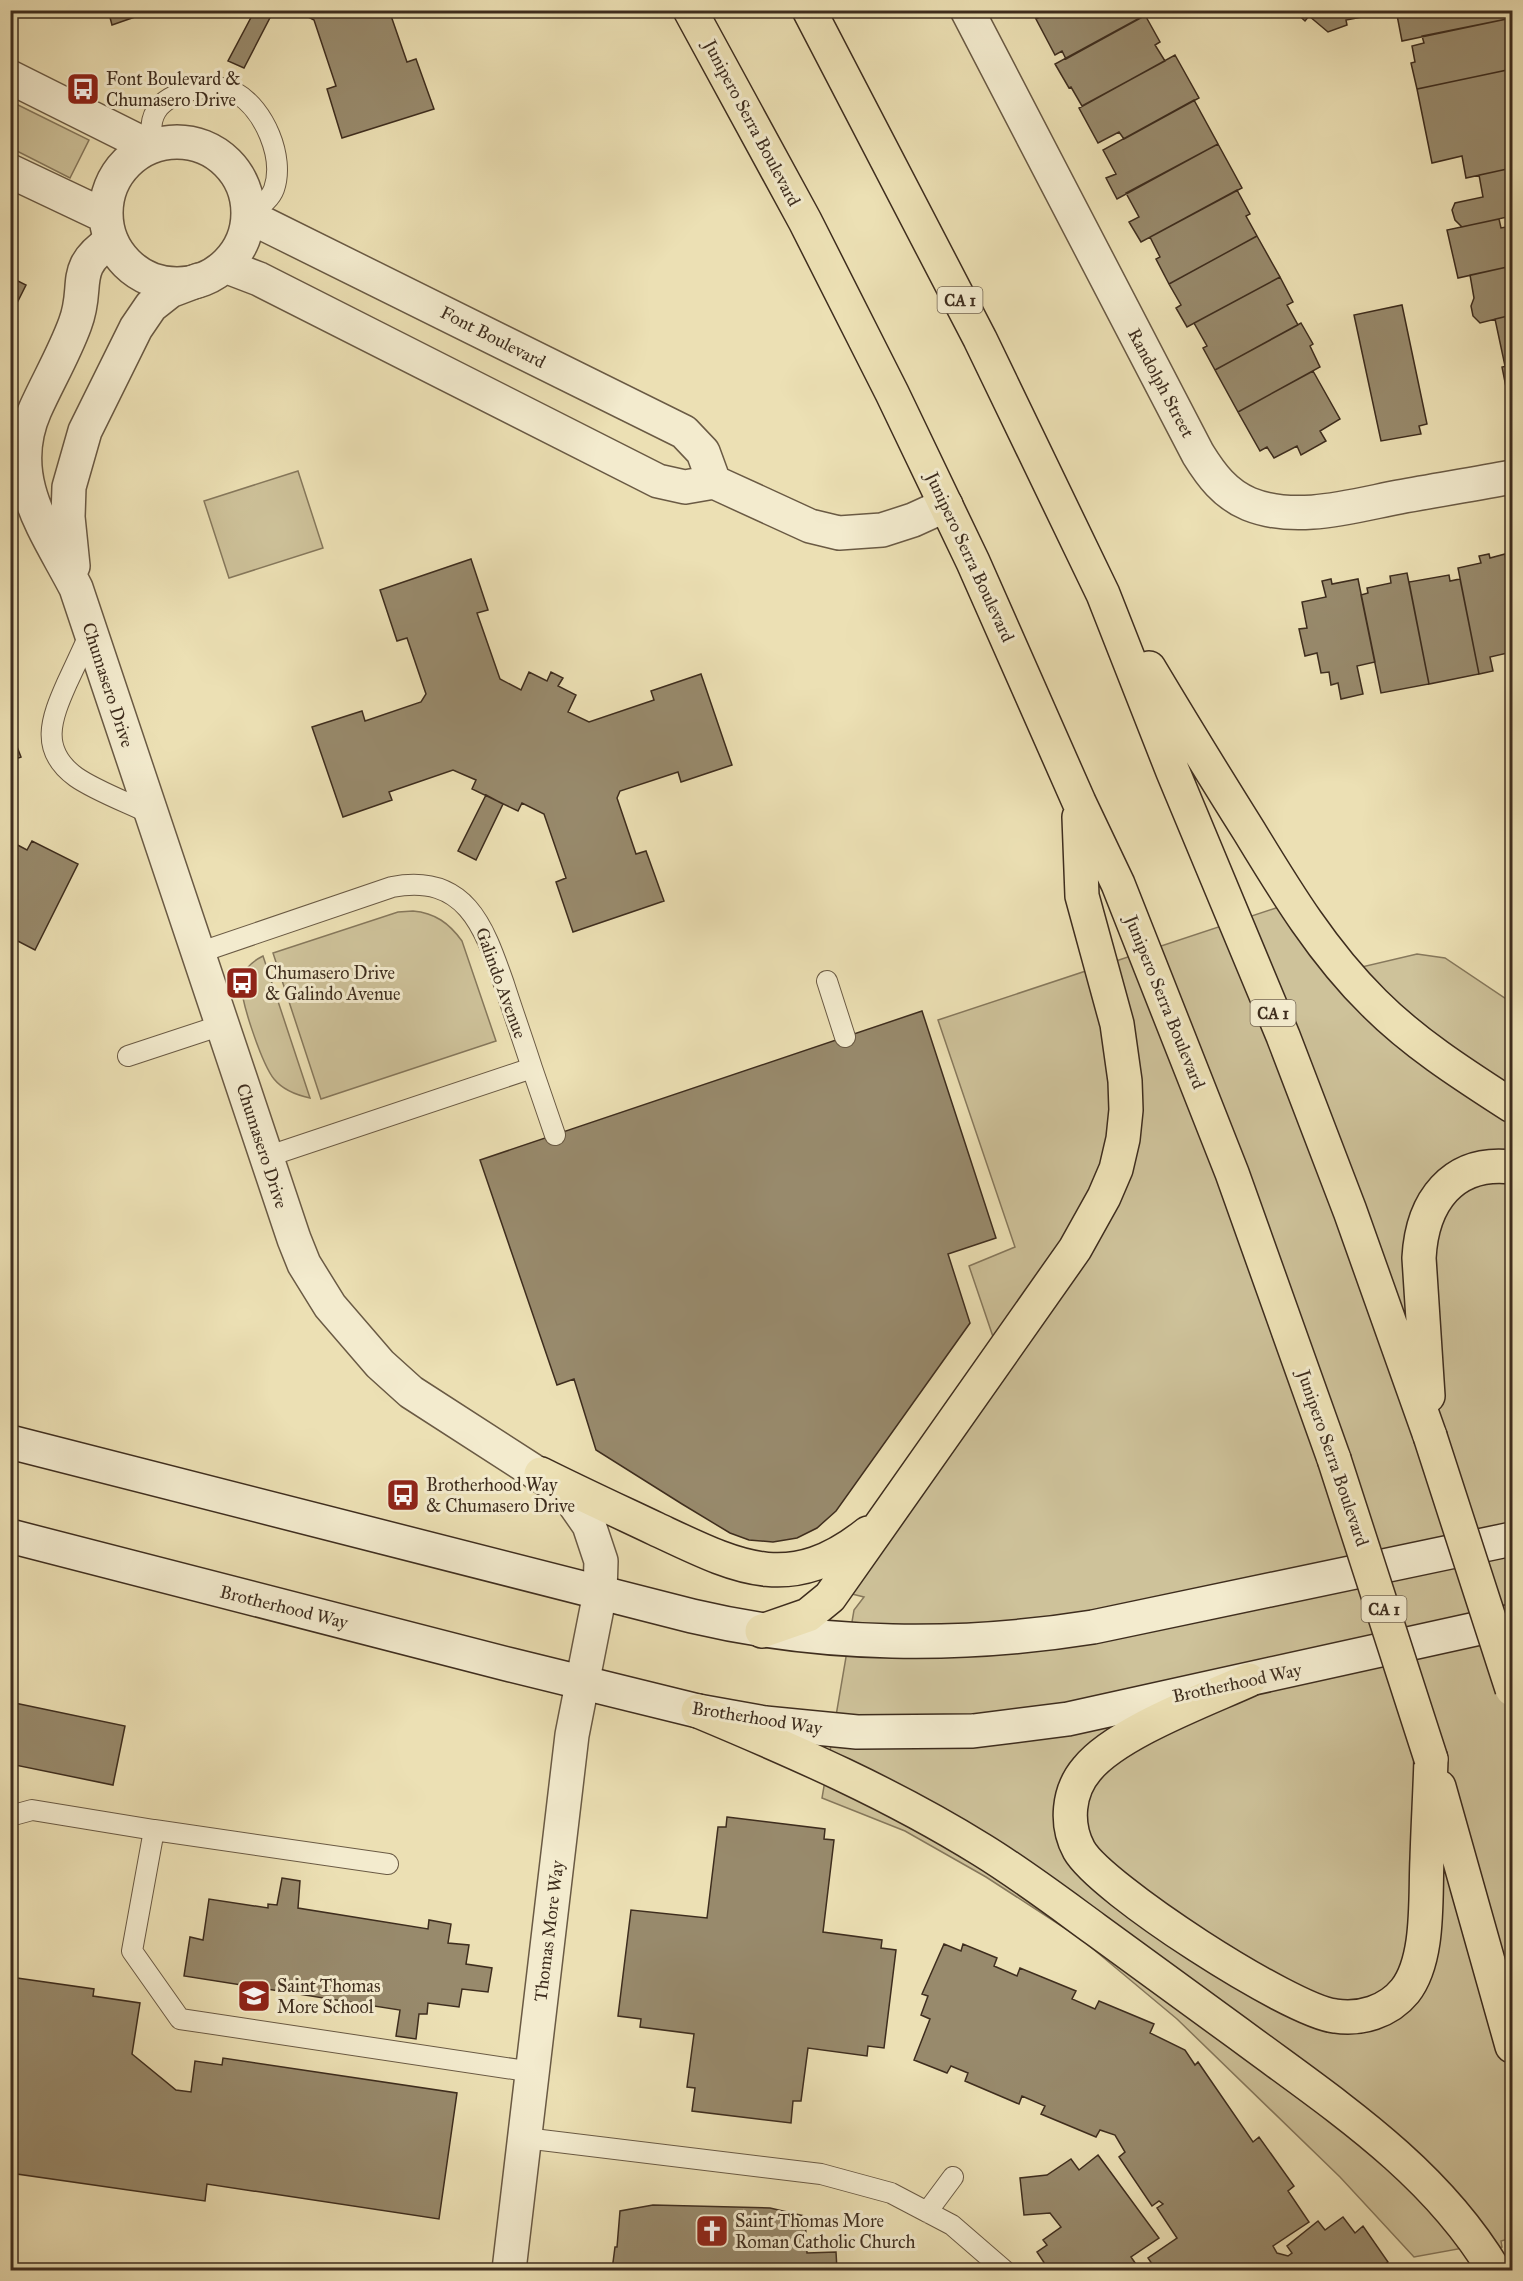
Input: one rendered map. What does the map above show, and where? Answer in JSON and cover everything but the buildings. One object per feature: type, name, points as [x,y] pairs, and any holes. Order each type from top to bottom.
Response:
[{"type":"highway","name":"Junipero Serra Boulevard","points":[[690,10],[805,221],[892,393],[974,562],[1079,802],[1118,884],[1190,1064],[1261,1253],[1334,1459],[1431,1759],[1512,2046]]},
{"type":"highway","name":"CA 1","points":[[809,10],[980,339],[1103,594],[1173,772],[1308,1100],[1430,1436],[1512,1689]]},
{"type":"highway","points":[[1103,594],[1292,900],[1332,957],[1396,1024],[1448,1064],[1512,1106]]},
{"type":"highway","points":[[762,1631],[801,1619],[823,1605],[1075,1249],[1104,1197],[1116,1169],[1123,1139],[1126,1110],[1122,1050],[1111,997],[1082,896],[1079,802]]},
{"type":"highway","points":[[1430,1436],[1419,1258],[1424,1221],[1440,1192],[1453,1181],[1468,1172],[1485,1168],[1512,1167]]},
{"type":"highway","points":[[541,1474],[721,1559],[742,1566],[765,1569],[789,1569],[824,1560],[858,1540],[893,1508]]},
{"type":"highway","points":[[1249,1680],[1143,1729],[1119,1742],[1098,1758],[1086,1769],[1072,1799],[1070,1816],[1073,1834],[1080,1851],[1122,1892],[1221,1959],[1274,1991],[1315,2012],[1355,2017],[1373,2013],[1390,2004],[1405,1991],[1415,1972],[1424,1927],[1431,1759]]},
{"type":"highway","points":[[698,1711],[790,1749],[876,1790],[949,1830],[1028,1881],[1392,2149],[1444,2201],[1468,2230],[1494,2271]]},
{"type":"street","name":"Randolph Street","points":[[967,10],[1198,454],[1220,485],[1234,496],[1250,504],[1272,510],[1315,511],[1512,477]]},
{"type":"street","points":[[10,77],[152,146]]},
{"type":"street","points":[[212,273],[238,249],[245,233],[248,215],[246,193],[235,171],[218,154],[197,144],[174,141],[152,146],[131,158],[117,174],[108,194],[108,229],[123,259],[139,272],[158,281],[179,283],[212,273],[259,279],[658,481],[685,487],[714,482],[810,526],[839,534],[882,530],[913,520],[946,505]]},
{"type":"street","points":[[10,171],[108,229]]},
{"type":"street","name":"Font Boulevard","points":[[248,215],[684,432],[703,452],[714,482]]},
{"type":"street","name":"Chumasero Drive","points":[[108,229],[82,272],[82,296],[78,317],[34,412],[24,449],[25,476],[32,502],[76,588],[266,1157],[304,1264],[330,1306],[363,1346],[397,1381],[566,1492],[589,1525],[601,1561],[600,1593]]},
{"type":"street","name":"Chumasero Drive","points":[[76,588],[68,517],[69,488],[85,431],[136,328],[152,306],[170,291],[212,273]]},
{"type":"street","points":[[10,1442],[692,1616],[762,1631],[831,1638],[972,1640],[1045,1635],[1093,1627],[1512,1539]]},
{"type":"street","name":"Brotherhood Way","points":[[10,1536],[698,1711],[809,1728],[881,1732],[973,1731],[1068,1719],[1512,1621]]},
{"type":"street","name":"Thomas More Way","points":[[509,2271],[572,1735],[600,1593]]},
{"type":"lane","points":[[152,146],[150,126],[159,107],[178,94],[202,87],[234,91],[256,108],[267,127],[277,161],[274,189],[261,206],[248,215]]},
{"type":"lane","points":[[90,633],[55,709],[50,728],[53,749],[62,765],[78,779],[151,814]]},
{"type":"lane","name":"Galindo Avenue","points":[[198,953],[392,887],[410,885],[436,888],[459,900],[482,925],[555,1135]]},
{"type":"lane","points":[[827,981],[845,1037]]},
{"type":"lane","points":[[128,1056],[222,1025]]},
{"type":"lane","points":[[266,1157],[532,1068]]},
{"type":"lane","points":[[10,1816],[32,1810],[388,1864]]},
{"type":"lane","points":[[154,1830],[132,1951],[180,2019],[533,2072]]},
{"type":"lane","points":[[525,2138],[820,2174],[891,2193],[952,2225],[1004,2271]]},
{"type":"lane","points":[[927,2212],[953,2177]]},
{"type":"shaded area","points":[[10,101],[89,140],[70,178],[11,148]]},
{"type":"shaded area","points":[[298,471],[323,548],[229,578],[204,501]]},
{"type":"shaded area","points":[[1279,907],[1328,975],[1417,954],[1445,958],[1512,1003],[1512,2238],[1501,2241],[1502,2247],[1500,2248],[1496,2242],[1414,2257],[1340,2177],[1177,2019],[1080,1938],[986,1877],[905,1831],[822,1798],[854,1610],[864,1597],[852,1594],[1006,1375],[969,1266],[1015,1247],[938,1020]]},
{"type":"shaded area","points":[[413,911],[441,920],[462,941],[496,1041],[321,1099],[273,953],[398,912]]},
{"type":"shaded area","points":[[263,956],[310,1098],[290,1092],[274,1079],[252,1030],[243,999],[242,978],[250,965]]},
{"type":"place","name":"Font Boulevard & Chumasero Drive","points":[[83,89]]},
{"type":"place","name":"Chumasero Drive & Galindo Avenue","points":[[242,983]]},
{"type":"place","name":"Brotherhood Way & Chumasero Drive","points":[[403,1495]]},
{"type":"place","name":"Saint Thomas More School","points":[[254,1996]]},
{"type":"place","name":"Saint Thomas More Roman Catholic Church","points":[[712,2231]]}]
